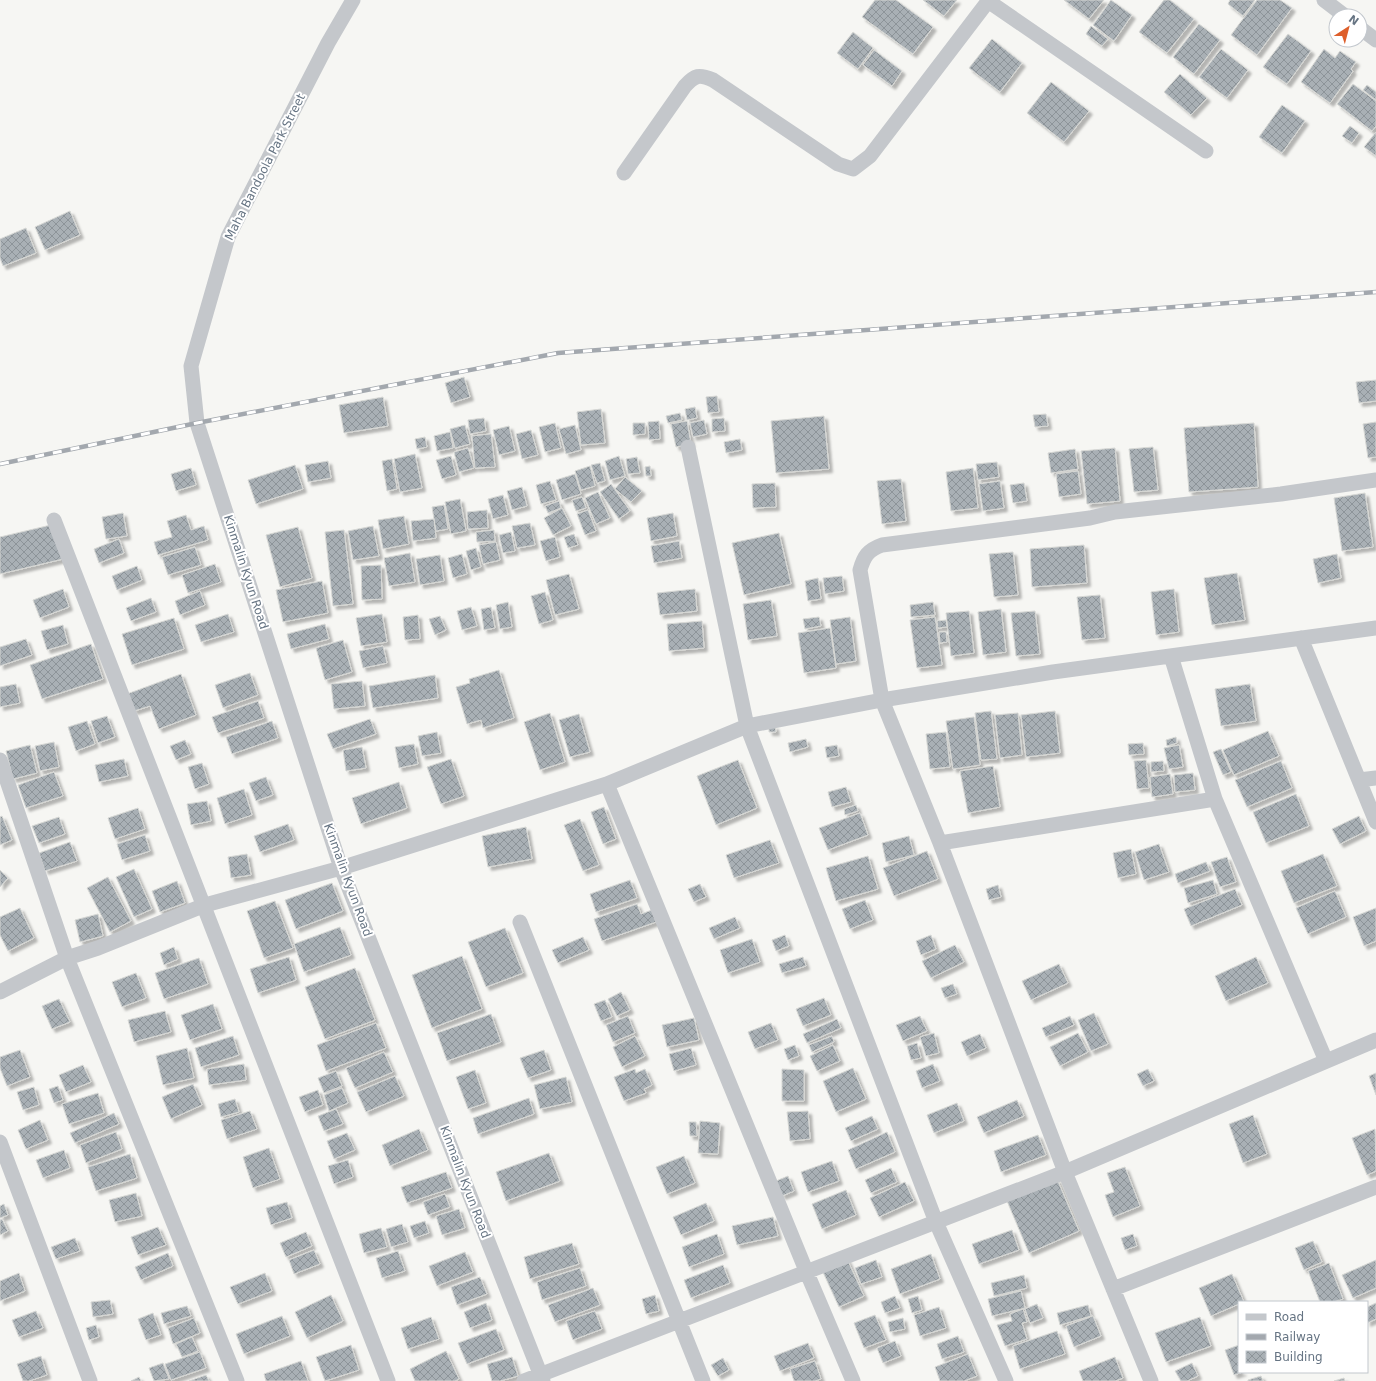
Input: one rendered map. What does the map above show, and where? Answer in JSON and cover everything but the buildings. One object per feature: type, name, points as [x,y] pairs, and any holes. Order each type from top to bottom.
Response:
[{"type":"street","name":"Maha Bandoola Park Street","points":[[191,366],[228,237],[328,43],[353,0]]},
{"type":"street","points":[[624,173],[692,77],[704,76],[713,80],[838,164],[853,169],[870,156],[988,0],[1206,151]]},
{"type":"street","points":[[1324,0],[1334,8]]},
{"type":"street","name":"Kinmalin Kyun Road","points":[[191,366],[197,423],[341,868],[541,1378]]},
{"type":"street","points":[[688,447],[747,726],[936,1222],[1006,1381]]},
{"type":"street","points":[[1151,1381],[1065,1172],[940,843],[882,700],[860,570],[863,560],[870,550],[882,545],[1090,518],[1115,512],[1281,494],[1376,480]]},
{"type":"street","points":[[54,520],[205,905],[388,1381]]},
{"type":"street","points":[[0,992],[67,958],[106,945],[205,905],[341,868],[607,784],[747,726],[882,700],[1053,672],[1376,628]]},
{"type":"street","points":[[1302,638],[1376,822]]},
{"type":"street","points":[[1171,656],[1215,799],[1326,1062]]},
{"type":"street","points":[[0,760],[67,958],[237,1381]]},
{"type":"street","points":[[1359,780],[1376,778]]},
{"type":"street","points":[[607,784],[807,1273],[853,1381]]},
{"type":"street","points":[[940,843],[1215,799]]},
{"type":"street","points":[[520,922],[703,1381]]},
{"type":"street","points":[[524,1381],[541,1378],[680,1321],[1065,1172],[1376,1040]]},
{"type":"street","points":[[0,1142],[90,1381]]},
{"type":"street","points":[[1113,1289],[1376,1188]]},
{"type":"railway","points":[[0,464],[197,423],[558,353],[1376,292]]}]
